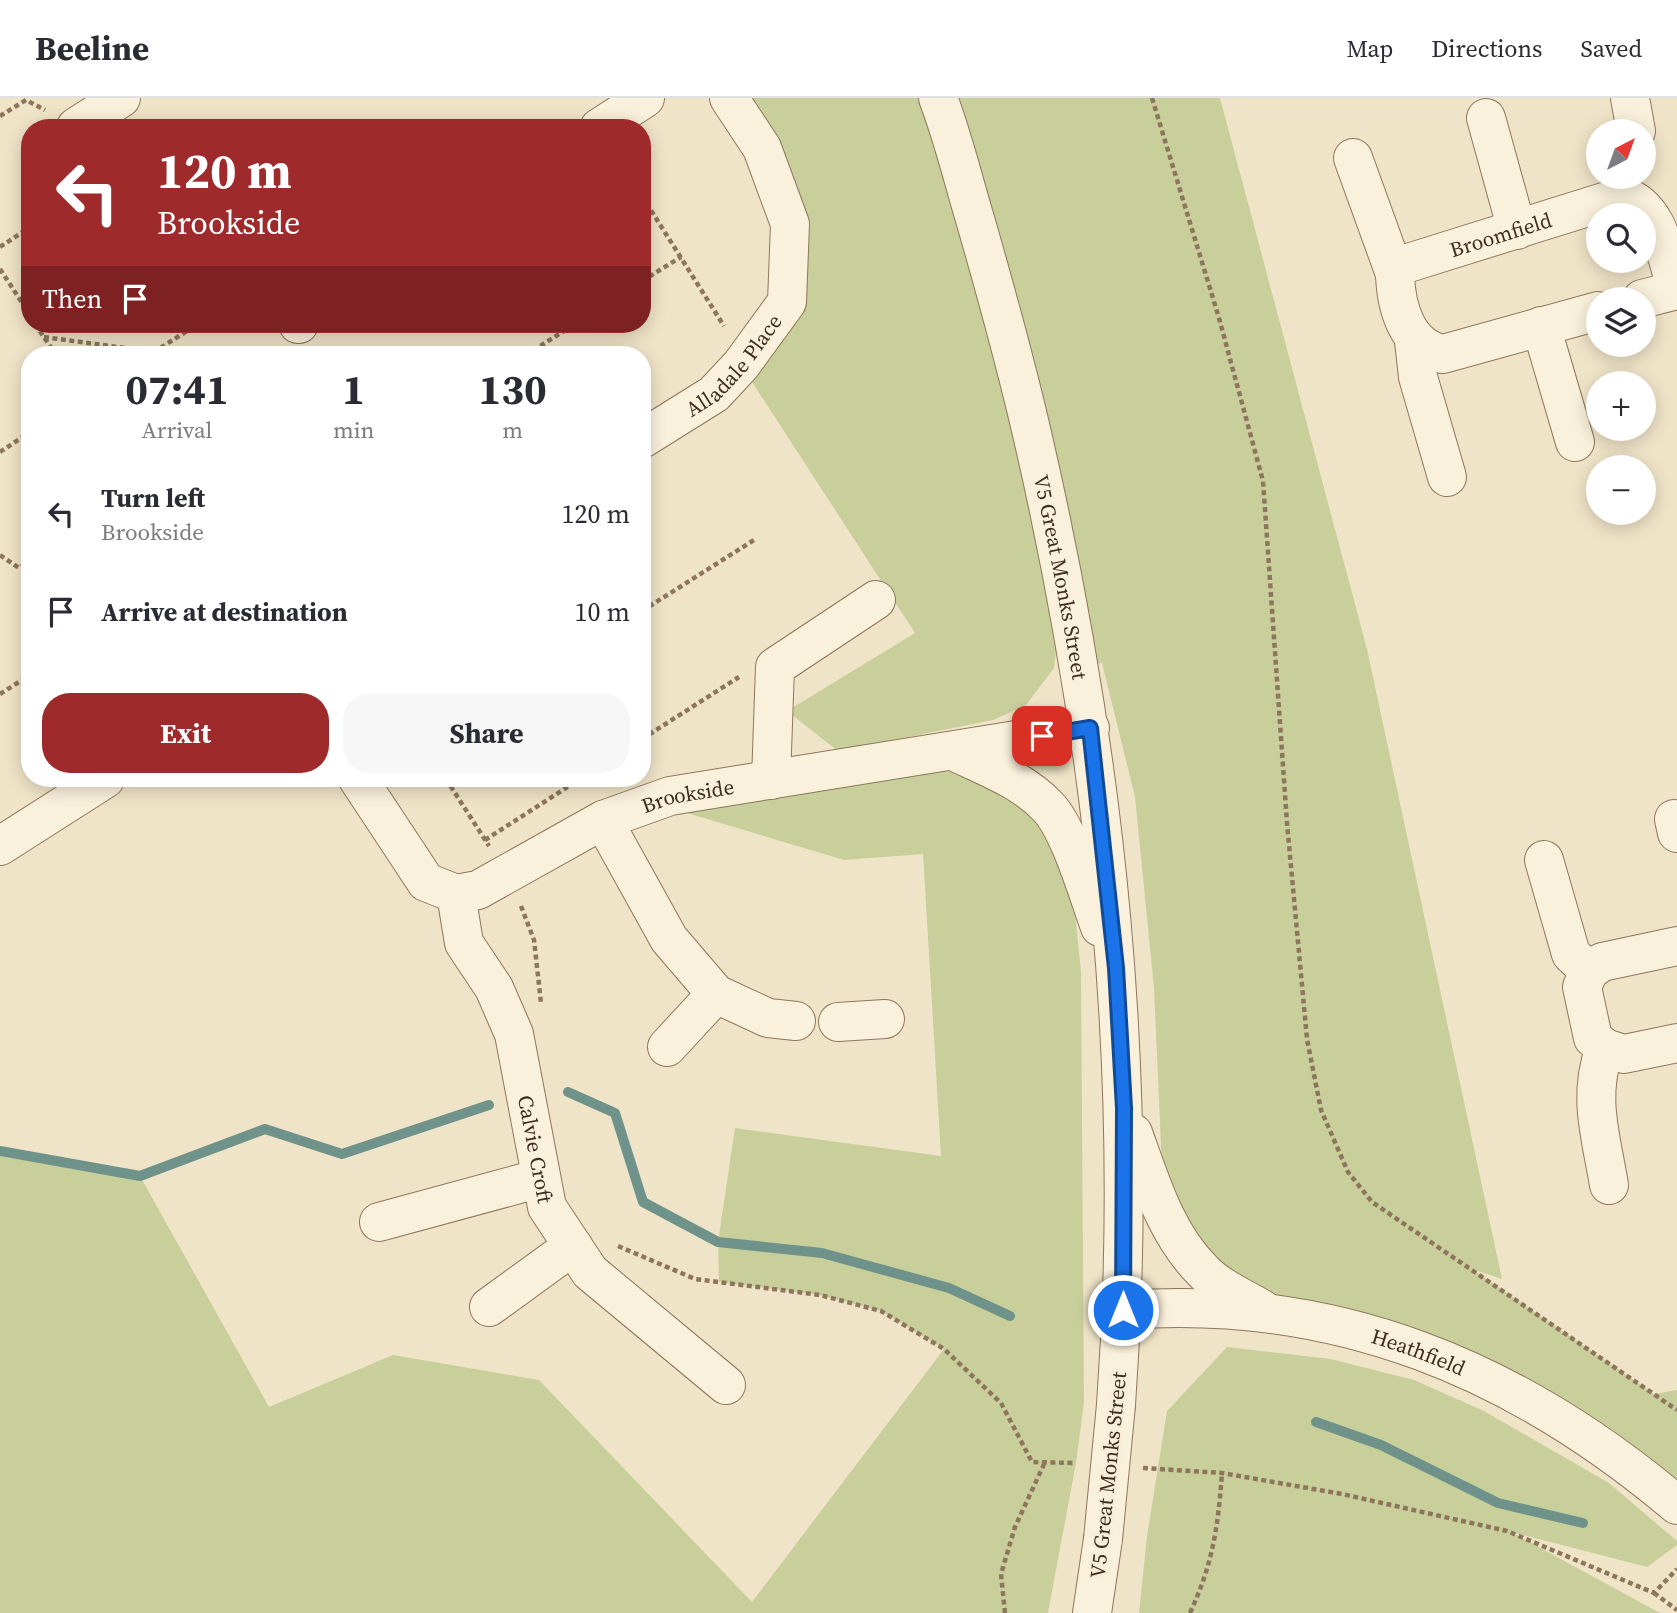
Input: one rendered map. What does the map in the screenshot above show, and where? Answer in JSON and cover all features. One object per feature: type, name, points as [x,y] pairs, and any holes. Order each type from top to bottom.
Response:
[{"type":"street","points":[[88,119],[121,98]]},
{"type":"street","points":[[613,119],[645,98]]},
{"type":"street","name":"Alladale Place","points":[[651,433],[714,394],[745,360],[787,302],[790,224],[762,148],[729,98]]},
{"type":"street","name":"V5 Great Monks Street","points":[[937,98],[1010,340],[1065,576],[1090,728],[1116,968],[1124,1108],[1123,1310],[1103,1539],[1092,1613]]},
{"type":"street","points":[[1630,98],[1634,119]]},
{"type":"street","points":[[1486,118],[1517,230]]},
{"type":"street","points":[[1353,158],[1395,274],[1395,295],[1413,341],[1419,377],[1447,477]]},
{"type":"street","name":"Broomfield","points":[[1395,274],[1405,264],[1623,196],[1636,200],[1645,193],[1677,290],[1656,295]]},
{"type":"street","points":[[1413,341],[1429,351],[1443,354],[1586,314]]},
{"type":"street","points":[[1541,326],[1575,442]]},
{"type":"street","points":[[771,780],[775,667],[876,600]]},
{"type":"street","name":"Brookside","points":[[456,894],[478,890],[509,875],[603,820],[670,796],[1090,728]]},
{"type":"street","points":[[956,751],[1027,788],[1050,808],[1064,834],[1116,968]]},
{"type":"street","points":[[0,846],[92,787]]},
{"type":"street","points":[[363,787],[426,882],[456,894]]},
{"type":"street","points":[[603,820],[669,939],[716,994],[768,1018],[796,1021]]},
{"type":"street","points":[[1544,860],[1571,954],[1589,971]]},
{"type":"street","name":"Calvie Croft","points":[[456,894],[464,943],[494,988],[514,1034],[547,1208],[590,1272],[726,1385]]},
{"type":"street","points":[[1677,946],[1602,962],[1589,971],[1582,987],[1593,1038],[1605,1048],[1624,1054],[1677,1043]]},
{"type":"street","points":[[667,1047],[716,994]]},
{"type":"street","points":[[838,1022],[885,1019]]},
{"type":"street","points":[[1605,1048],[1596,1073],[1594,1096],[1609,1185]]},
{"type":"street","points":[[1124,1108],[1161,1209],[1178,1242],[1204,1273],[1263,1310]]},
{"type":"street","points":[[379,1222],[541,1178]]},
{"type":"street","points":[[489,1307],[573,1246]]},
{"type":"street","name":"Heathfield","points":[[1123,1310],[1263,1310],[1412,1346],[1483,1376],[1629,1465],[1677,1506]]},
{"type":"path","points":[[1152,98],[1219,318],[1263,481],[1287,824],[1307,1040],[1321,1110],[1348,1172],[1373,1202],[1677,1410]]},
{"type":"path","points":[[0,116],[26,100],[61,119]]},
{"type":"path","points":[[651,210],[745,360]]},
{"type":"path","points":[[0,247],[21,233]]},
{"type":"path","points":[[651,275],[681,257]]},
{"type":"path","points":[[0,269],[21,302]]},
{"type":"path","points":[[41,333],[50,346]]},
{"type":"path","points":[[163,346],[184,333]]},
{"type":"path","points":[[540,346],[561,333]]},
{"type":"path","points":[[44,337],[110,346]]},
{"type":"path","points":[[0,452],[21,438]]},
{"type":"path","points":[[651,605],[754,540]]},
{"type":"path","points":[[0,555],[21,567]]},
{"type":"path","points":[[651,733],[765,660],[775,667]]},
{"type":"path","points":[[0,694],[21,681]]},
{"type":"path","points":[[451,787],[509,875],[534,940],[542,1009]]},
{"type":"path","points":[[485,840],[568,787]]},
{"type":"path","points":[[615,1245],[695,1279],[820,1295],[881,1311],[944,1349],[1001,1403],[1032,1462],[1076,1463]]},
{"type":"path","points":[[1005,1613],[1001,1574],[1015,1527],[1045,1462]]},
{"type":"path","points":[[1129,1467],[1222,1473],[1342,1494],[1507,1531],[1654,1593],[1677,1610]]},
{"type":"path","points":[[1190,1613],[1208,1574],[1215,1542],[1222,1473]]},
{"type":"path","points":[[1654,1593],[1677,1569]]},
{"type":"green space","points":[[729,98],[1220,98],[1367,649],[1502,1279],[1472,1269],[1654,1394],[1677,1390],[1677,1505],[1483,1376],[1204,1273],[1162,1169],[1154,988],[1135,797],[1102,663],[1080,667],[1064,580],[1054,668],[1026,705],[993,720],[838,751],[787,711],[915,633],[741,365],[787,302],[790,224]]},
{"type":"green space","points":[[951,771],[1020,798],[1042,819],[1071,876],[1081,971],[1084,1403],[1076,1463],[1048,1613],[0,1613],[0,1151],[140,1176],[269,1407],[393,1355],[539,1380],[752,1602],[944,1349],[881,1311],[820,1295],[719,1282],[718,1242],[735,1128],[941,1156],[923,854],[844,860],[687,813],[926,772]]},
{"type":"green space","points":[[1227,1347],[1331,1359],[1414,1380],[1484,1411],[1609,1483],[1677,1541],[1677,1545],[1647,1567],[1511,1532],[1660,1613],[1139,1613],[1147,1536],[1167,1411]]},
{"type":"waterway","points":[[568,1092],[615,1113],[643,1202],[718,1242],[822,1253],[949,1288],[1010,1316]]},
{"type":"waterway","points":[[0,1151],[140,1176],[265,1129],[342,1154],[489,1105]]},
{"type":"waterway","points":[[1316,1422],[1381,1445],[1498,1503],[1583,1523]]},
{"type":"route","points":[[1042,736],[1090,728],[1105,843],[1124,1108],[1123,1310]]}]
